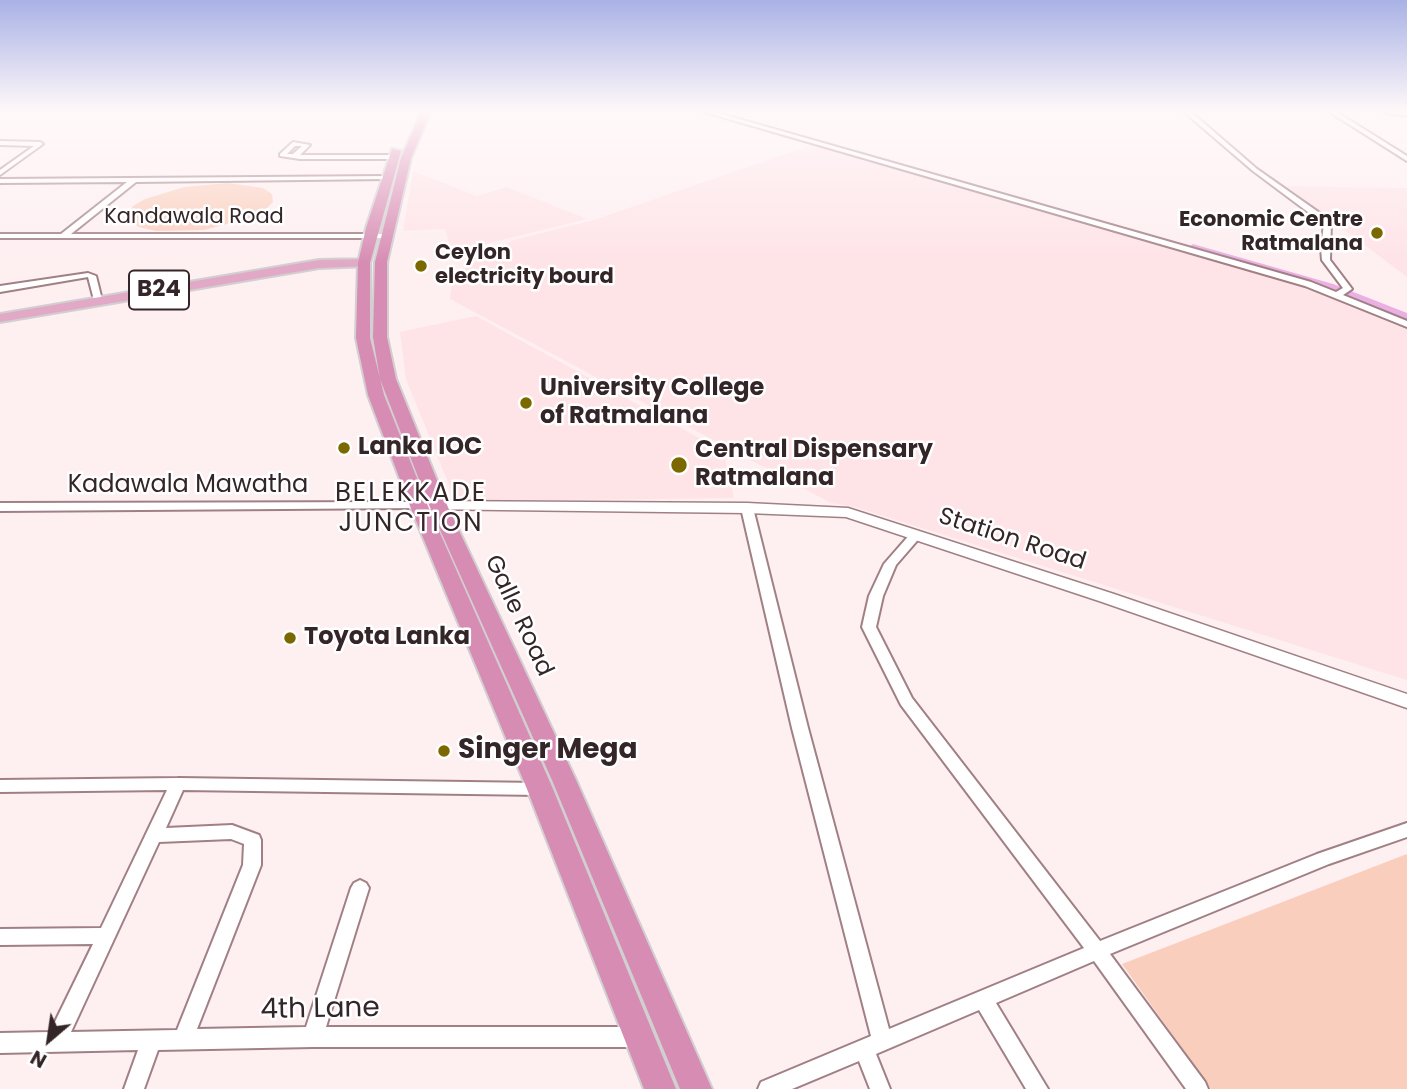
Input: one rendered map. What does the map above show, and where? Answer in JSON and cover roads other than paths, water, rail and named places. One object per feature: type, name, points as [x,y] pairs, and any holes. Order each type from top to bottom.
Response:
[{"type":"highway","name":"Galle Road","points":[[392,162],[386,178],[375,252],[380,337],[392,391],[428,506],[660,1089]]},
{"type":"highway","name":"Galle Road","points":[[375,252],[405,162]]},
{"type":"highway","name":"Galle Road","points":[[428,506],[564,780],[696,1089]]},
{"type":"main road","name":"B24","points":[[0,318],[319,264],[375,252]]},
{"type":"street","points":[[0,173],[15,162]]},
{"type":"street","points":[[884,162],[1344,292],[1407,324]]},
{"type":"street","points":[[1245,162],[1328,223],[1326,260],[1344,292]]},
{"type":"street","points":[[0,181],[386,178]]},
{"type":"street","points":[[63,236],[134,180]]},
{"type":"street","name":"Kandawala Road","points":[[0,236],[63,236],[375,252]]},
{"type":"street","points":[[0,289],[88,275],[92,276],[98,300]]},
{"type":"street","name":"Kadawala Mawatha","points":[[0,507],[428,506]]},
{"type":"street","name":"Station Road","points":[[428,506],[747,508],[848,513],[1407,701]]},
{"type":"street","points":[[747,508],[873,1044],[880,1089]]},
{"type":"street","points":[[916,535],[890,564],[876,596],[869,627],[906,701],[1098,952],[1198,1089]]},
{"type":"street","points":[[56,1042],[178,785]]},
{"type":"street","points":[[0,786],[540,789]]},
{"type":"street","points":[[768,1089],[1310,864],[1407,830]]},
{"type":"street","points":[[155,835],[232,832],[253,840],[252,865],[183,1040]]},
{"type":"street","points":[[313,1037],[360,888]]},
{"type":"street","points":[[0,937],[105,936]]},
{"type":"street","points":[[982,998],[1038,1089]]},
{"type":"street","name":"4th Lane","points":[[0,1043],[313,1037],[640,1037]]},
{"type":"street","points":[[134,1089],[152,1040]]},
{"type":"waterway","points":[[1193,247],[1330,286],[1407,317]]},
{"type":"waterway","points":[[387,275],[388,261]]},
{"type":"place","name":"Economic Centre Ratmalana","points":[[1377,233]]},
{"type":"place","name":"Ceylon electricity bourd","points":[[421,266]]},
{"type":"place","name":"University College of Ratmalana","points":[[526,403]]},
{"type":"place","name":"Lanka IOC","points":[[344,448]]},
{"type":"place","name":"Central Dispensary Ratmalana","points":[[679,465]]},
{"type":"place","name":"Toyota Lanka","points":[[290,638]]},
{"type":"place","name":"Singer Mega","points":[[444,751]]},
{"type":"district","name":"BELEKKADE JUNCTION","points":[[411,509]]}]
